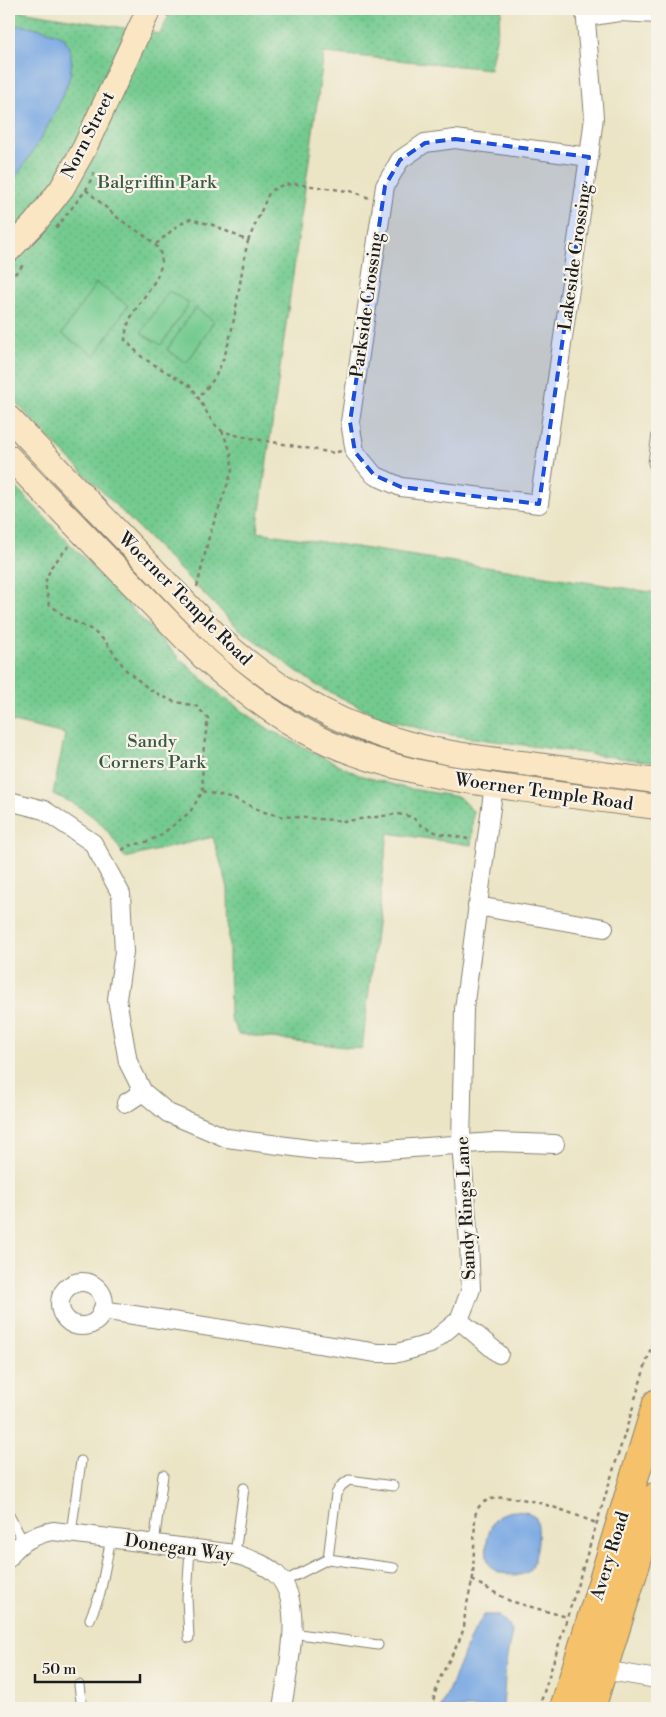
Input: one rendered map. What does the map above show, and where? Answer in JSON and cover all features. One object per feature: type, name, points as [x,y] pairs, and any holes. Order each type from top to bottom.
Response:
[{"type":"main road","name":"Norn Street","points":[[9,250],[35,223],[62,188],[84,149],[149,9]]},
{"type":"main road","name":"Woerner Temple Road","points":[[9,418],[220,639],[279,685],[330,714],[369,731],[406,743],[458,754],[657,781]]},
{"type":"main road","name":"Woerner Temple Road","points":[[9,457],[204,658],[234,685],[277,716],[318,738],[362,756],[409,771],[452,780],[657,808]]},
{"type":"main road","name":"Avery Road","points":[[564,1708],[657,1404]]},
{"type":"main road","name":"Avery Road","points":[[592,1708],[657,1496]]},
{"type":"street","points":[[586,13],[657,14]]},
{"type":"street","name":"Lakeside Crossing","points":[[539,504],[594,118],[586,13]]},
{"type":"street","name":"Parkside Crossing","points":[[539,504],[401,487],[374,475],[355,452],[350,422],[385,186],[400,160],[425,143],[455,139],[589,157]]},
{"type":"street","name":"Sandy Rings Lane","points":[[102,1310],[377,1352],[398,1353],[430,1344],[459,1320],[471,1289],[461,1144],[464,1008],[494,785]]},
{"type":"street","points":[[9,801],[44,810],[93,843],[121,894],[124,952],[117,999],[128,1062],[143,1092],[168,1113],[227,1138],[316,1150],[358,1152],[494,1142],[555,1144]]},
{"type":"street","points":[[477,906],[604,928]]},
{"type":"street","points":[[126,1103],[143,1092]]},
{"type":"street","points":[[459,1320],[499,1354]]},
{"type":"street","name":"Donegan Way","points":[[9,1558],[24,1543],[53,1530],[235,1554],[260,1563],[276,1574],[283,1582],[291,1603],[292,1633],[282,1708]]},
{"type":"street","points":[[603,1670],[657,1679]]},
{"type":"lane","points":[[657,434],[656,455],[653,463],[657,472]]},
{"type":"lane","points":[[71,1533],[81,1461]]},
{"type":"lane","points":[[154,1544],[163,1475]]},
{"type":"lane","points":[[328,1559],[336,1494],[341,1486],[349,1480],[393,1486]]},
{"type":"lane","points":[[235,1554],[244,1488]]},
{"type":"lane","points":[[9,1515],[24,1543]]},
{"type":"lane","points":[[90,1619],[100,1594],[111,1538]]},
{"type":"lane","points":[[189,1638],[187,1598],[190,1548]]},
{"type":"lane","points":[[283,1582],[328,1559],[394,1568]]},
{"type":"lane","points":[[292,1633],[378,1645]]},
{"type":"lane","points":[[78,1685],[82,1708]]},
{"type":"path","points":[[198,398],[222,364],[248,240],[269,193],[276,187],[296,184],[355,192],[382,204]]},
{"type":"path","points":[[86,190],[118,217],[156,244],[160,254],[162,267],[136,308],[126,328],[125,340],[143,358],[192,387],[213,423],[222,431],[231,452],[232,471],[209,537],[196,589],[191,585]]},
{"type":"path","points":[[156,244],[177,226],[190,219],[213,225],[248,240]]},
{"type":"path","points":[[222,431],[239,436],[334,453],[354,446]]},
{"type":"path","points":[[70,544],[51,567],[48,575],[46,584],[49,604],[67,618],[92,630],[105,641],[126,670],[150,688],[172,701],[196,706],[208,718],[202,761],[203,791],[190,812],[161,835],[146,842],[128,846],[121,851]]},
{"type":"path","points":[[203,791],[237,800],[264,812],[280,816],[346,821],[398,814],[412,817],[421,825],[437,834],[468,839]]},
{"type":"path","points":[[539,1708],[657,1328]]},
{"type":"path","points":[[431,1708],[439,1680],[459,1642],[464,1628],[472,1580],[476,1508],[480,1503],[491,1499],[519,1498],[544,1504],[596,1523]]},
{"type":"path","points":[[472,1580],[510,1601],[567,1617]]},
{"type":"highlighted area","points":[[455,139],[589,157],[539,504],[401,487],[374,475],[355,452],[350,422],[385,186],[400,160],[425,143]]},
{"type":"green space","name":"Balgriffin Park","points":[[9,9],[160,34],[172,9],[502,9],[490,69],[324,53],[257,532],[657,593],[657,763],[436,733],[380,717],[316,685],[238,628],[49,438],[9,395]]},
{"type":"green space","points":[[96,283],[128,305],[95,356],[62,334]]},
{"type":"green space","points":[[169,291],[189,303],[161,345],[141,333]]},
{"type":"green space","points":[[195,308],[214,321],[187,363],[167,350]]},
{"type":"green space","name":"Sandy Corners Park","points":[[9,480],[179,658],[224,698],[270,730],[359,775],[405,788],[459,797],[473,811],[471,845],[388,833],[362,1049],[238,1034],[230,1017],[228,888],[213,837],[125,858],[111,836],[95,819],[53,794],[65,734],[9,721]]},
{"type":"water","points":[[9,25],[37,28],[64,37],[72,61],[63,95],[46,130],[26,163],[9,184]]},
{"type":"water","points":[[517,1511],[529,1513],[537,1521],[537,1551],[530,1570],[521,1575],[504,1574],[493,1569],[489,1564],[486,1550],[487,1542],[491,1526],[495,1520],[503,1514]]},
{"type":"water","points":[[484,1615],[498,1615],[509,1625],[512,1632],[506,1662],[503,1708],[441,1708],[472,1634]]}]
